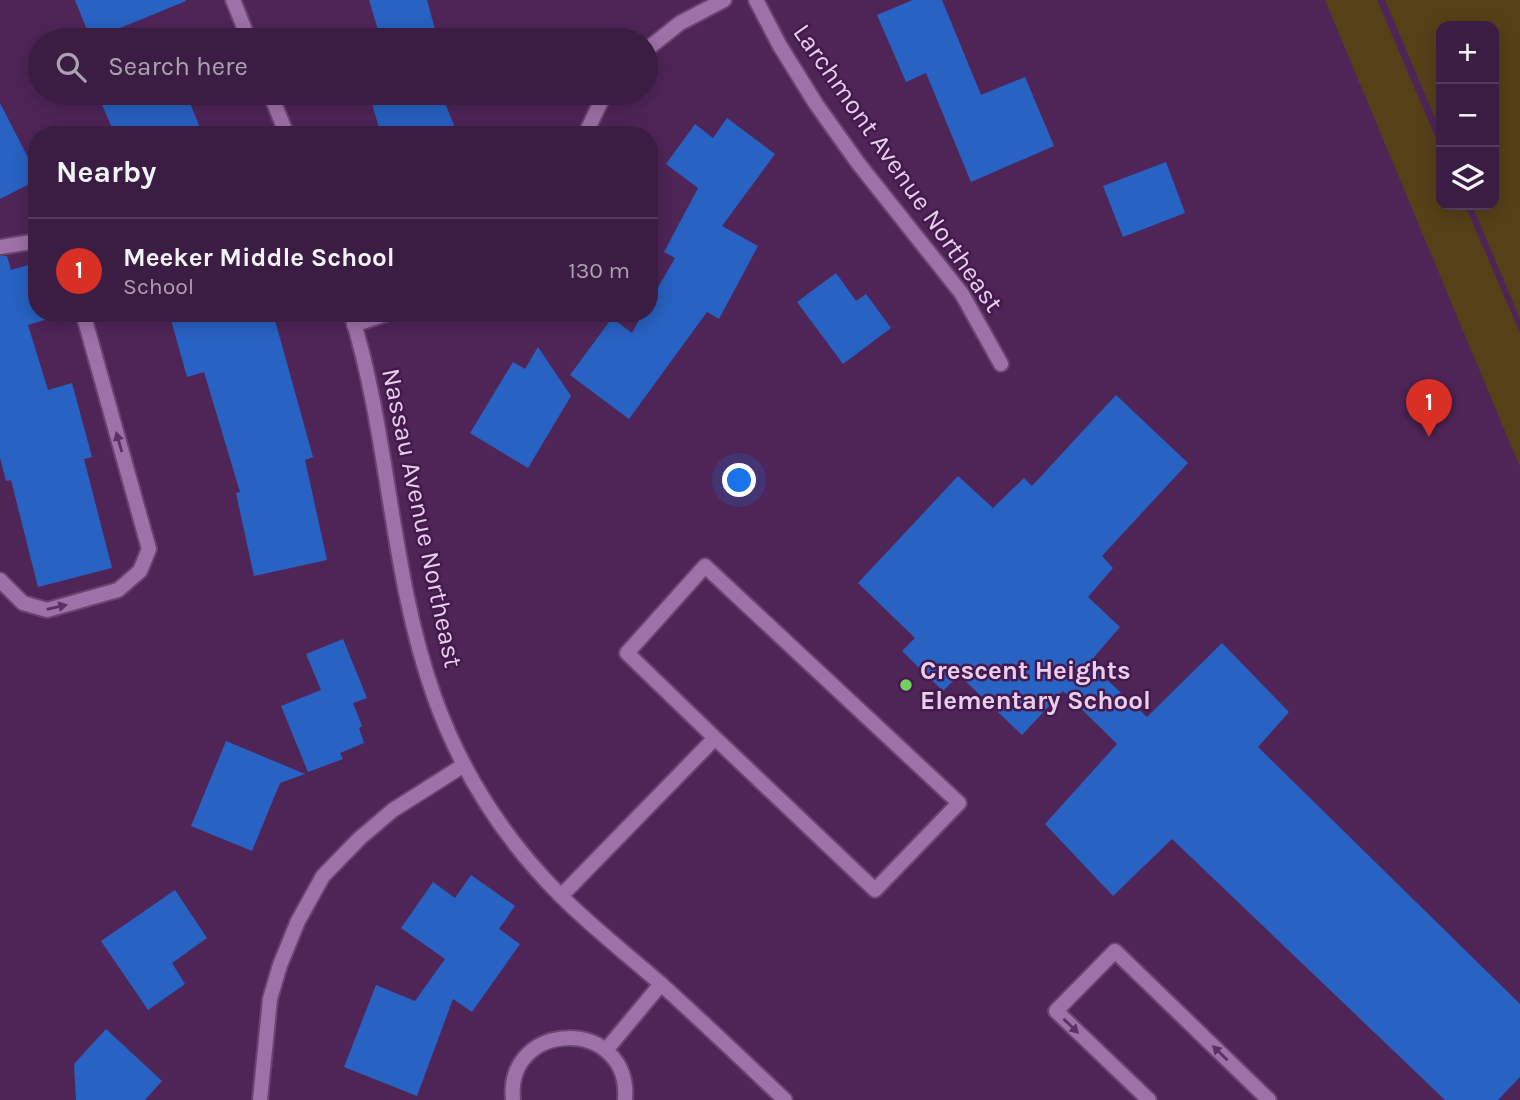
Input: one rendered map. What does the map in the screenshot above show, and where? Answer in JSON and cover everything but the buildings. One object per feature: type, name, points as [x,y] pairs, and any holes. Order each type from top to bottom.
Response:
[{"type":"street","points":[[233,0],[244,28]]},
{"type":"street","points":[[658,40],[680,23],[724,0]]},
{"type":"street","name":"Larchmont Avenue Northeast","points":[[756,0],[780,46],[816,104],[858,163],[962,294],[1001,364]]},
{"type":"street","points":[[275,105],[283,126]]},
{"type":"street","points":[[589,126],[599,105]]},
{"type":"street","points":[[0,247],[28,242]]},
{"type":"street","points":[[0,580],[23,603],[47,610],[118,590],[141,571],[149,549],[86,322]]},
{"type":"street","name":"Nassau Avenue Northeast","points":[[354,322],[378,425],[407,594],[423,658],[435,696],[478,791],[519,850],[561,896],[661,984],[785,1100]]},
{"type":"street","points":[[705,566],[959,803],[875,890],[715,738],[626,653],[705,566]]},
{"type":"street","points":[[561,896],[715,738]]},
{"type":"street","points":[[260,1100],[270,999],[298,921],[323,876],[360,838],[393,810],[464,765]]},
{"type":"street","points":[[1149,1100],[1056,1011],[1115,951],[1269,1100]]},
{"type":"street","points":[[606,1050],[661,984]]},
{"type":"street","points":[[513,1100],[512,1089],[516,1072],[526,1057],[539,1045],[556,1038],[573,1037],[590,1041],[606,1050],[617,1063],[624,1079],[625,1100]]},
{"type":"shaded area","points":[[1325,0],[1377,0],[1436,138],[1436,210],[1467,210],[1520,333],[1520,467]]},
{"type":"shaded area","points":[[1385,0],[1520,0],[1520,319],[1474,210],[1499,210],[1499,21],[1436,21],[1436,120]]},
{"type":"place","name":"Meeker Middle School","points":[[1429,437]]},
{"type":"place","name":"Crescent Heights Elementary School","points":[[906,685]]}]
